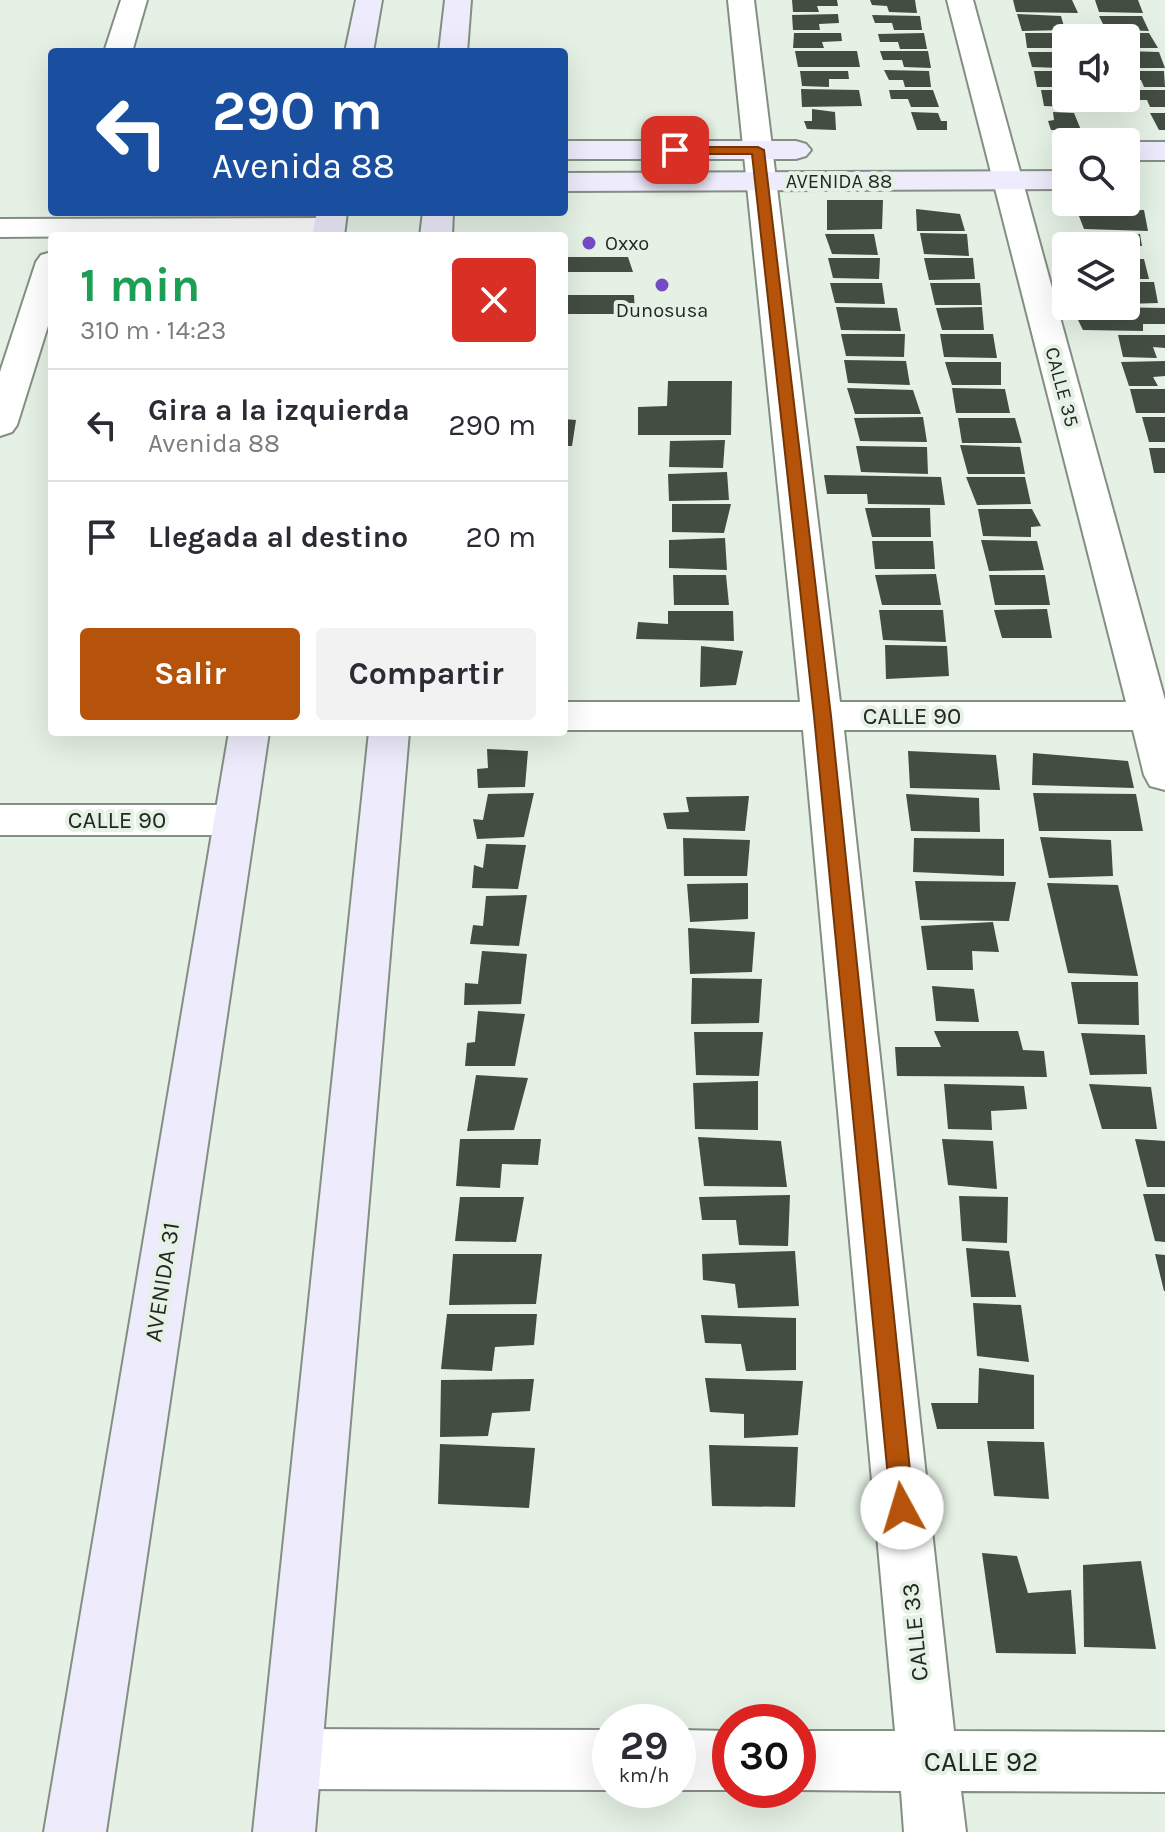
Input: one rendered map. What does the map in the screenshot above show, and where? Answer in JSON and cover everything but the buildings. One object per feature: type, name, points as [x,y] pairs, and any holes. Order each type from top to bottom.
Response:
[{"type":"main road","points":[[360,48],[369,0]]},
{"type":"main road","points":[[453,48],[458,0]]},
{"type":"main road","name":"AVENIDA 88","points":[[568,150],[760,166],[818,150]]},
{"type":"main road","points":[[1140,151],[1165,151]]},
{"type":"main road","name":"AVENIDA 88","points":[[568,182],[760,166],[1001,158],[1052,175]]},
{"type":"main road","name":"AVENIDA 31","points":[[75,1832],[248,736]]},
{"type":"main road","points":[[284,1832],[389,736]]},
{"type":"street","points":[[119,48],[134,0]]},
{"type":"street","name":"CALLE 33","points":[[741,0],[822,716],[935,1832]]},
{"type":"street","name":"CALLE 35","points":[[960,0],[1157,716],[1165,775]]},
{"type":"street","points":[[0,228],[64,225],[330,225]]},
{"type":"street","points":[[0,425],[48,275]]},
{"type":"street","name":"CALLE 90","points":[[568,716],[1157,716]]},
{"type":"street","name":"CALLE 90","points":[[0,820],[235,820]]},
{"type":"street","points":[[291,1759],[592,1760]]},
{"type":"street","name":"CALLE 92","points":[[816,1761],[1165,1762]]},
{"type":"place","name":"Oxxo","points":[[589,243]]},
{"type":"place","name":"Dunosusa","points":[[662,285]]},
{"type":"route","points":[[675,150],[758,150],[822,716],[902,1508]]}]
